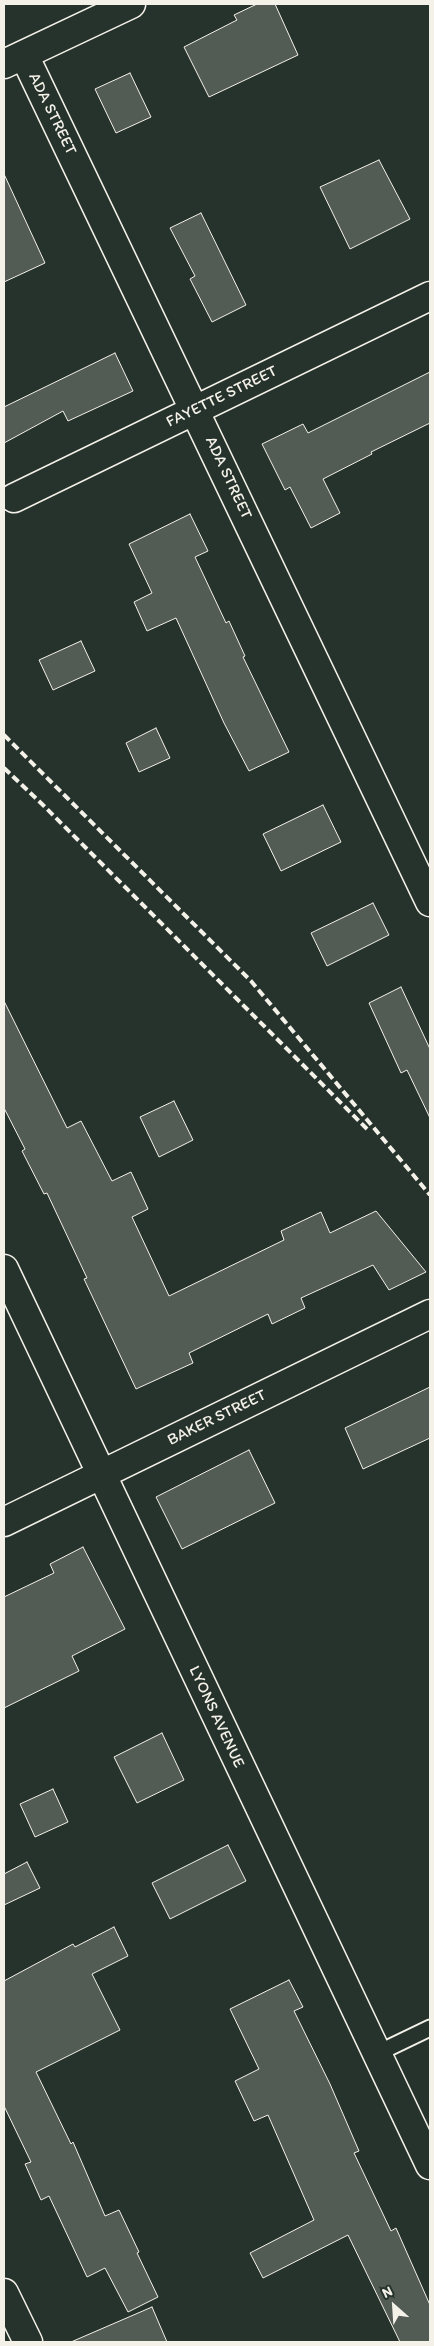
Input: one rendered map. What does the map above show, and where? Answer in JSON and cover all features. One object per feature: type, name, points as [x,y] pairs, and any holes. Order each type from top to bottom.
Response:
[{"type":"street","points":[[14,60],[131,4]]},
{"type":"street","name":"ADA STREET","points":[[14,60],[195,409],[430,902]]},
{"type":"street","name":"FAYETTE STREET","points":[[14,498],[430,296]]},
{"type":"street","name":"LYONS AVENUE","points":[[4,1269],[430,2165]]},
{"type":"street","name":"BAKER STREET","points":[[4,1522],[430,1314]]},
{"type":"street","points":[[4,2293],[28,2342]]},
{"type":"lane","points":[[376,2054],[430,2028]]},
{"type":"building","points":[[257,4],[275,4],[298,55],[209,97],[184,47],[237,20],[234,15]]},
{"type":"building","points":[[130,73],[151,117],[116,133],[95,89]]},
{"type":"building","points":[[379,160],[410,219],[350,249],[320,187]]},
{"type":"building","points":[[4,174],[45,263],[4,282]]},
{"type":"building","points":[[201,213],[246,305],[212,322],[190,279],[195,276],[170,228]]},
{"type":"building","points":[[115,353],[133,391],[68,421],[63,411],[4,443],[4,407]]},
{"type":"building","points":[[430,372],[430,423],[371,452],[372,454],[323,479],[340,513],[311,528],[290,487],[285,490],[262,444],[303,424],[308,433]]},
{"type":"building","points":[[190,514],[208,551],[195,557],[226,623],[229,621],[245,656],[243,657],[289,752],[249,771],[224,723],[176,618],[147,631],[134,602],[152,593],[129,544]]},
{"type":"building","points":[[81,641],[95,671],[53,690],[39,660]]},
{"type":"building","points":[[156,728],[170,758],[139,772],[126,743]]},
{"type":"building","points":[[323,805],[341,842],[281,871],[263,834]]},
{"type":"building","points":[[373,903],[389,935],[327,966],[311,933]]},
{"type":"building","points":[[401,987],[430,1049],[430,1118],[407,1070],[401,1073],[369,1003]]},
{"type":"building","points":[[4,1001],[67,1128],[81,1121],[112,1181],[131,1172],[148,1209],[132,1217],[169,1296],[284,1240],[281,1231],[321,1212],[330,1233],[376,1211],[426,1272],[389,1290],[373,1265],[301,1298],[305,1308],[272,1324],[268,1314],[189,1353],[193,1363],[136,1389],[84,1279],[87,1278],[47,1193],[44,1194],[22,1151],[25,1149],[4,1108]]},
{"type":"building","points":[[174,1101],[193,1140],[159,1157],[140,1117]]},
{"type":"building","points":[[430,1387],[430,1438],[363,1469],[345,1428]]},
{"type":"building","points":[[249,1450],[275,1503],[182,1549],[156,1497]]},
{"type":"building","points":[[83,1547],[125,1629],[72,1656],[79,1671],[4,1708],[4,1597],[54,1573],[50,1564]]},
{"type":"building","points":[[162,1733],[184,1780],[137,1803],[114,1757]]},
{"type":"building","points":[[53,1789],[68,1822],[35,1837],[20,1804]]},
{"type":"building","points":[[228,1845],[246,1881],[170,1919],[152,1883]]},
{"type":"building","points":[[27,1862],[40,1888],[4,1905],[4,1874]]},
{"type":"building","points":[[114,1927],[128,1956],[92,1974],[120,2030],[36,2072],[71,2144],[73,2142],[105,2216],[119,2210],[158,2297],[128,2312],[105,2268],[87,2277],[49,2196],[41,2200],[25,2164],[31,2162],[4,2106],[4,1981],[73,1944],[75,1947]]},
{"type":"building","points":[[289,1980],[303,2007],[294,2011],[330,2084],[359,2151],[354,2153],[391,2231],[396,2228],[430,2305],[430,2342],[400,2342],[348,2235],[263,2278],[250,2253],[314,2220],[268,2115],[254,2121],[235,2081],[259,2069],[230,2009]]},
{"type":"building","points":[[152,2307],[167,2342],[71,2342]]},
{"type":"railway","points":[[4,735],[251,981],[430,1195]]},
{"type":"railway","points":[[4,768],[368,1130]]}]
